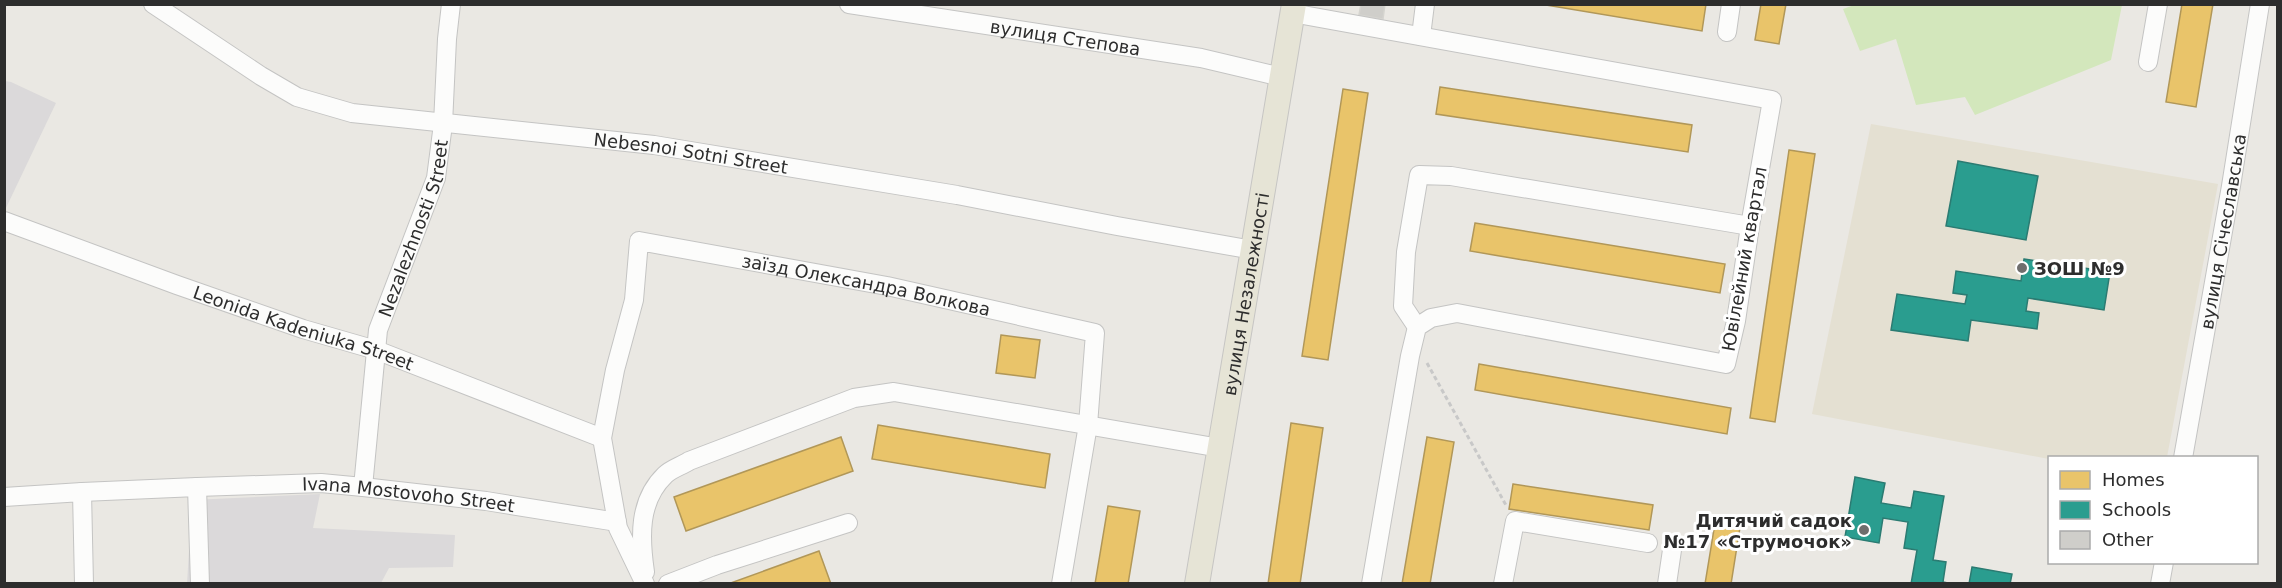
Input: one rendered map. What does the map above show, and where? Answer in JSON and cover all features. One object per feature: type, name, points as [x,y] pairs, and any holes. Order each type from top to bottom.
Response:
[{"type":"main road","name":"вулиця Незалежності","points":[[1197,584],[1293,9]]},
{"type":"street","name":"Nebesnoi Sotni Street","points":[[153,4],[261,76],[297,97],[352,113],[654,145],[957,195],[1253,250]]},
{"type":"street","name":"Nezalezhnosti Street","points":[[363,487],[378,330],[436,178],[443,124],[451,4]]},
{"type":"street","name":"вулиця Степова","points":[[849,4],[1201,58],[1282,77]]},
{"type":"street","points":[[1421,36],[1425,4]]},
{"type":"street","points":[[1727,32],[1731,4]]},
{"type":"street","points":[[2148,62],[2158,4]]},
{"type":"street","name":"вулиця Січеславська","points":[[2183,456],[2231,186],[2260,4]]},
{"type":"street","name":"Ювілейний квартал","points":[[1293,9],[1421,36],[1772,100],[1736,321],[1726,364],[1457,313],[1431,318],[1416,334]]},
{"type":"street","points":[[1371,584],[1384,496],[1416,334],[1403,306],[1406,252],[1419,175],[1450,176],[1750,226]]},
{"type":"street","name":"Leonida Kadeniuka Street","points":[[4,221],[303,329],[376,350],[602,438]]},
{"type":"street","name":"заїзд Олександра Волкова","points":[[602,438],[615,370],[634,300],[639,241],[887,286],[1095,333],[1088,425]]},
{"type":"street","points":[[645,584],[640,536],[650,493],[666,474],[689,461],[854,398],[894,392],[1220,448]]},
{"type":"street","points":[[1061,584],[1088,425]]},
{"type":"street","points":[[602,438],[617,522],[645,584]]},
{"type":"street","name":"Ivana Mostovoho Street","points":[[4,497],[321,483],[486,501],[617,522]]},
{"type":"street","points":[[197,487],[200,584]]},
{"type":"street","points":[[82,492],[84,584]]},
{"type":"street","points":[[1503,584],[1515,521],[1648,543]]},
{"type":"street","points":[[668,584],[717,565],[848,523]]},
{"type":"street","points":[[1667,584],[1672,550]]},
{"type":"street","points":[[2160,584],[2164,564]]},
{"type":"path","points":[[1416,334],[1515,521]]},
{"type":"shaded area","points":[[5,81],[56,103],[5,210]]},
{"type":"shaded area","name":"ЗОШ №9","points":[[1871,124],[2218,184],[2167,456],[2048,456],[2048,459],[1812,414]]},
{"type":"shaded area","points":[[320,494],[313,528],[455,535],[453,567],[389,568],[381,583],[187,584],[192,500]]},
{"type":"green space","points":[[1857,4],[2122,5],[2111,60],[1975,115],[1965,97],[1916,105],[1896,39],[1860,51],[1843,9]]},
{"type":"building: Homes","points":[[1540,4],[1706,4],[1702,31]]},
{"type":"building: Homes","points":[[1761,4],[1786,4],[1779,44],[1755,40]]},
{"type":"building: Homes","points":[[2182,4],[2213,4],[2196,107],[2166,102]]},
{"type":"building: Homes","points":[[1440,87],[1692,125],[1688,152],[1436,114]]},
{"type":"building: Homes","points":[[1343,89],[1368,93],[1328,360],[1302,356]]},
{"type":"building: Homes","points":[[1789,150],[1815,154],[1775,422],[1750,418]]},
{"type":"building: Homes","points":[[1475,223],[1725,264],[1720,293],[1470,251]]},
{"type":"building: Homes","points":[[1001,335],[1040,340],[1035,378],[996,373]]},
{"type":"building: Homes","points":[[1479,364],[1731,408],[1727,434],[1475,390]]},
{"type":"building: Homes","points":[[1291,423],[1323,428],[1300,584],[1268,584]]},
{"type":"building: Homes","points":[[878,425],[1050,454],[1045,488],[872,459]]},
{"type":"building: Homes","points":[[841,437],[853,471],[686,531],[674,497]]},
{"type":"building: Homes","points":[[1427,437],[1454,442],[1430,584],[1402,584]]},
{"type":"building: Homes","points":[[1513,484],[1653,505],[1649,530],[1509,509]]},
{"type":"building: Homes","points":[[1108,506],[1140,511],[1128,584],[1095,584]]},
{"type":"building: Homes","points":[[1716,517],[1741,521],[1731,584],[1705,584]]},
{"type":"building: Homes","points":[[819,551],[831,584],[728,584]]},
{"type":"building: Schools","points":[[1958,161],[2038,176],[2026,240],[1946,226]]},
{"type":"building: Schools","name":"ЗОШ №9","points":[[2024,259],[2110,272],[2104,310],[2028,298],[2026,311],[2039,313],[2037,329],[1971,320],[1968,341],[1891,330],[1897,294],[1965,304],[1967,295],[1953,293],[1956,271],[2021,281]]},
{"type":"building: Schools","name":"Дитячий садок №17 «Струмочок»","points":[[1855,477],[1885,483],[1881,503],[1911,508],[1914,491],[1944,496],[1933,560],[1946,562],[1943,582],[1953,584],[1911,584],[1917,550],[1904,548],[1908,522],[1883,518],[1879,543],[1845,537]]},
{"type":"building: Schools","points":[[1972,567],[2012,574],[2010,584],[1969,584]]},
{"type":"building: Other","points":[[1361,4],[1385,4],[1383,19],[1359,15]]},
{"type":"place","name":"ЗОШ №9","points":[[2022,268]]},
{"type":"place","name":"Дитячий садок №17 «Струмочок»","points":[[1864,530]]}]
